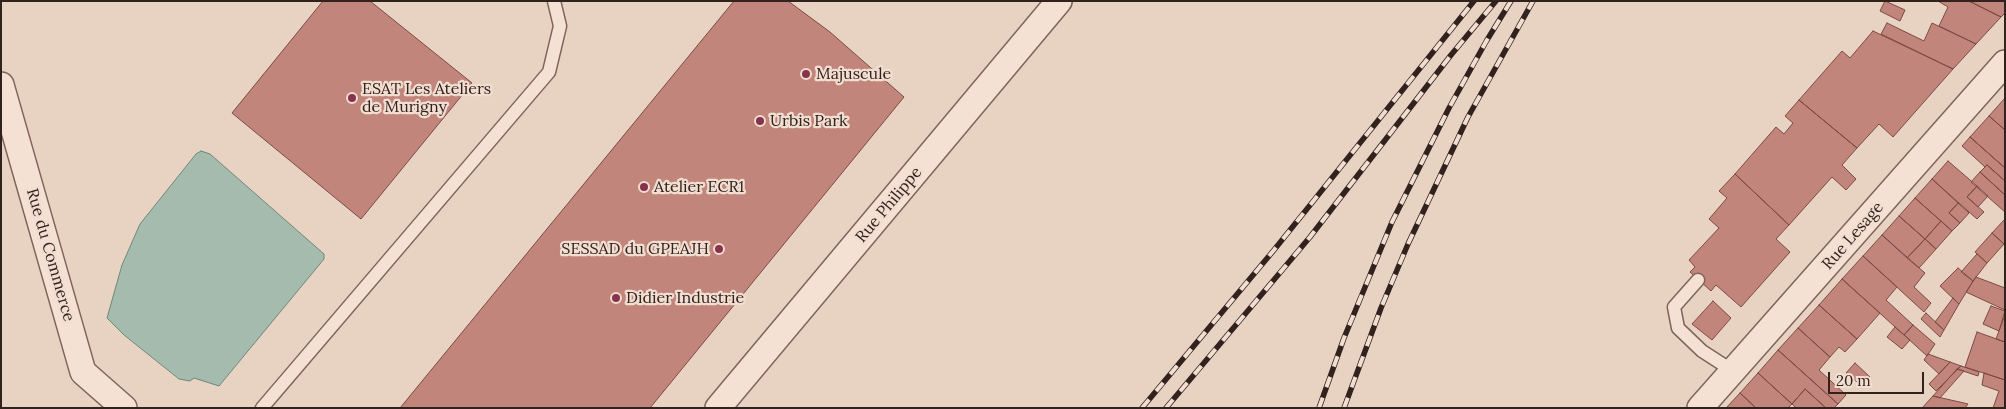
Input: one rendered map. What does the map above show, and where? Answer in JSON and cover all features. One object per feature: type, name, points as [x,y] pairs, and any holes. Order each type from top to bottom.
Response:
[{"type":"street","name":"Rue Philippe","points":[[718,408],[1059,1]]},
{"type":"street","name":"Rue Lesage","points":[[1700,408],[1734,372],[2005,63]]},
{"type":"street","name":"Rue du Commerce","points":[[1,85],[83,372],[124,408]]},
{"type":"lane","points":[[262,408],[549,72],[560,26],[554,1]]},
{"type":"lane","points":[[1698,280],[1674,308],[1678,328],[1702,350],[1734,372]]},
{"type":"shaded area","points":[[201,151],[210,154],[324,254],[324,259],[219,386],[194,378],[190,381],[179,379],[124,335],[107,318],[122,265],[140,224],[196,154]]},
{"type":"building","name":"ESAT Les Ateliers de Murigny","points":[[323,1],[370,1],[472,83],[361,219],[232,113]]},
{"type":"building","points":[[734,1],[788,1],[830,32],[904,97],[650,408],[400,408]]},
{"type":"building","points":[[1885,1],[1905,10],[1900,21],[1880,11]]},
{"type":"building","points":[[1938,1],[1969,1],[2001,17],[1976,44],[1939,26],[1948,7]]},
{"type":"building","points":[[1969,1],[2005,1],[2005,13],[2001,17]]},
{"type":"building","points":[[1887,23],[1924,41],[1932,23],[1976,44],[1953,69],[1881,34]]},
{"type":"building","points":[[1873,31],[1953,69],[1893,137],[1879,124],[1857,148],[1799,100],[1842,51],[1850,58]]},
{"type":"building","points":[[2005,98],[2005,130],[1989,116]]},
{"type":"building","points":[[1799,100],[1857,148],[1842,165],[1856,179],[1846,190],[1832,177],[1789,225],[1735,174],[1776,127],[1784,134],[1793,123],[1785,116]]},
{"type":"building","points":[[1989,116],[2005,130],[2005,168],[1970,137]]},
{"type":"building","points":[[1970,137],[2005,168],[2005,181],[1987,165],[1985,167],[1962,146]]},
{"type":"building","points":[[1948,161],[1977,186],[1967,197],[1984,212],[1977,219],[1932,179]]},
{"type":"building","points":[[1987,165],[2005,181],[2005,195],[1980,172]]},
{"type":"building","points":[[1980,172],[2005,195],[2005,212],[1971,182]]},
{"type":"building","points":[[1735,174],[1789,225],[1776,239],[1790,252],[1741,307],[1716,285],[1711,291],[1690,272],[1695,267],[1689,260],[1719,228],[1709,219],[1727,198],[1719,191]]},
{"type":"building","points":[[1932,179],[1958,203],[1949,213],[1960,223],[1952,231],[1915,198]]},
{"type":"building","points":[[1977,186],[1988,196],[1978,207],[1967,197]]},
{"type":"building","points":[[1915,198],[1941,221],[1925,239],[1899,216]]},
{"type":"building","points":[[1958,203],[1969,213],[1960,223],[1949,213]]},
{"type":"building","points":[[1899,216],[1925,239],[1907,258],[1882,235]]},
{"type":"building","points":[[2005,219],[2005,243],[2004,244],[1992,233]]},
{"type":"building","points":[[1941,221],[1952,231],[1936,249],[1925,239]]},
{"type":"building","points":[[1992,233],[2004,244],[1987,263],[1975,252]]},
{"type":"building","points":[[1882,235],[1925,273],[1914,287],[1931,303],[1924,312],[1863,256]]},
{"type":"building","points":[[1925,239],[1936,249],[1919,268],[1907,258]]},
{"type":"building","points":[[1977,254],[1987,263],[1973,281],[1961,272]]},
{"type":"building","points":[[1863,256],[1897,287],[1886,300],[1913,325],[1904,335],[1842,279]]},
{"type":"building","points":[[1958,268],[1973,281],[1959,304],[1940,286]]},
{"type":"building","points":[[1976,277],[2005,288],[2005,310],[1966,292]]},
{"type":"building","points":[[1842,279],[1880,313],[1857,339],[1819,305]]},
{"type":"building","points":[[1953,298],[1959,304],[1944,330],[1935,322]]},
{"type":"building","points":[[1713,301],[1731,318],[1712,340],[1692,324]]},
{"type":"building","points":[[1819,305],[1857,339],[1845,352],[1839,347],[1830,357],[1798,328]]},
{"type":"building","points":[[1991,306],[2005,311],[1999,331],[1983,324]]},
{"type":"building","points":[[1926,313],[1944,330],[1940,337],[1921,319]]},
{"type":"building","points":[[2005,315],[2005,342],[1996,339]]},
{"type":"building","points":[[1913,325],[1935,344],[1927,356],[1904,335]]},
{"type":"building","points":[[1895,327],[1910,340],[1902,349],[1887,337]]},
{"type":"building","points":[[1798,328],[1830,357],[1819,370],[1846,395],[1838,404],[1778,350]]},
{"type":"building","points":[[1977,332],[2005,342],[2005,380],[1965,367]]},
{"type":"building","points":[[1778,350],[1838,404],[1834,408],[1826,408],[1805,389],[1792,404],[1758,373]]},
{"type":"building","points":[[1928,354],[1950,362],[1939,374],[1924,360]]},
{"type":"building","points":[[1950,362],[1961,366],[1936,391],[1929,384]]},
{"type":"building","points":[[1855,363],[1870,377],[1862,386],[1846,373]]},
{"type":"building","points":[[1961,366],[1979,372],[1978,376],[1957,369]]},
{"type":"building","points":[[1957,369],[1964,371],[1940,398],[1933,396]]},
{"type":"building","points":[[1758,373],[1792,404],[1788,408],[1756,408],[1740,393]]},
{"type":"building","points":[[1984,373],[2005,380],[2005,408],[1993,408],[1999,391],[1982,385]]},
{"type":"building","points":[[1805,389],[1826,408],[1796,408],[1792,404]]},
{"type":"building","points":[[1740,393],[1756,408],[1726,408]]},
{"type":"building","points":[[1933,396],[1968,404],[1965,408],[1922,408]]},
{"type":"railway","points":[[1142,408],[1274,250],[1474,1]]},
{"type":"railway","points":[[1166,408],[1310,237],[1451,55],[1496,1]]},
{"type":"railway","points":[[1319,408],[1344,338],[1392,222],[1449,108],[1511,1]]},
{"type":"railway","points":[[1344,408],[1381,308],[1408,244],[1468,117],[1533,1]]},
{"type":"place","name":"Majuscule","points":[[806,74]]},
{"type":"place","name":"ESAT Les Ateliers de Murigny","points":[[352,98]]},
{"type":"place","name":"Urbis Park","points":[[760,121]]},
{"type":"place","name":"Atelier ECR1","points":[[644,187]]},
{"type":"place","name":"SESSAD du GPEAJH","points":[[719,249]]},
{"type":"place","name":"Didier Industrie","points":[[616,298]]}]
